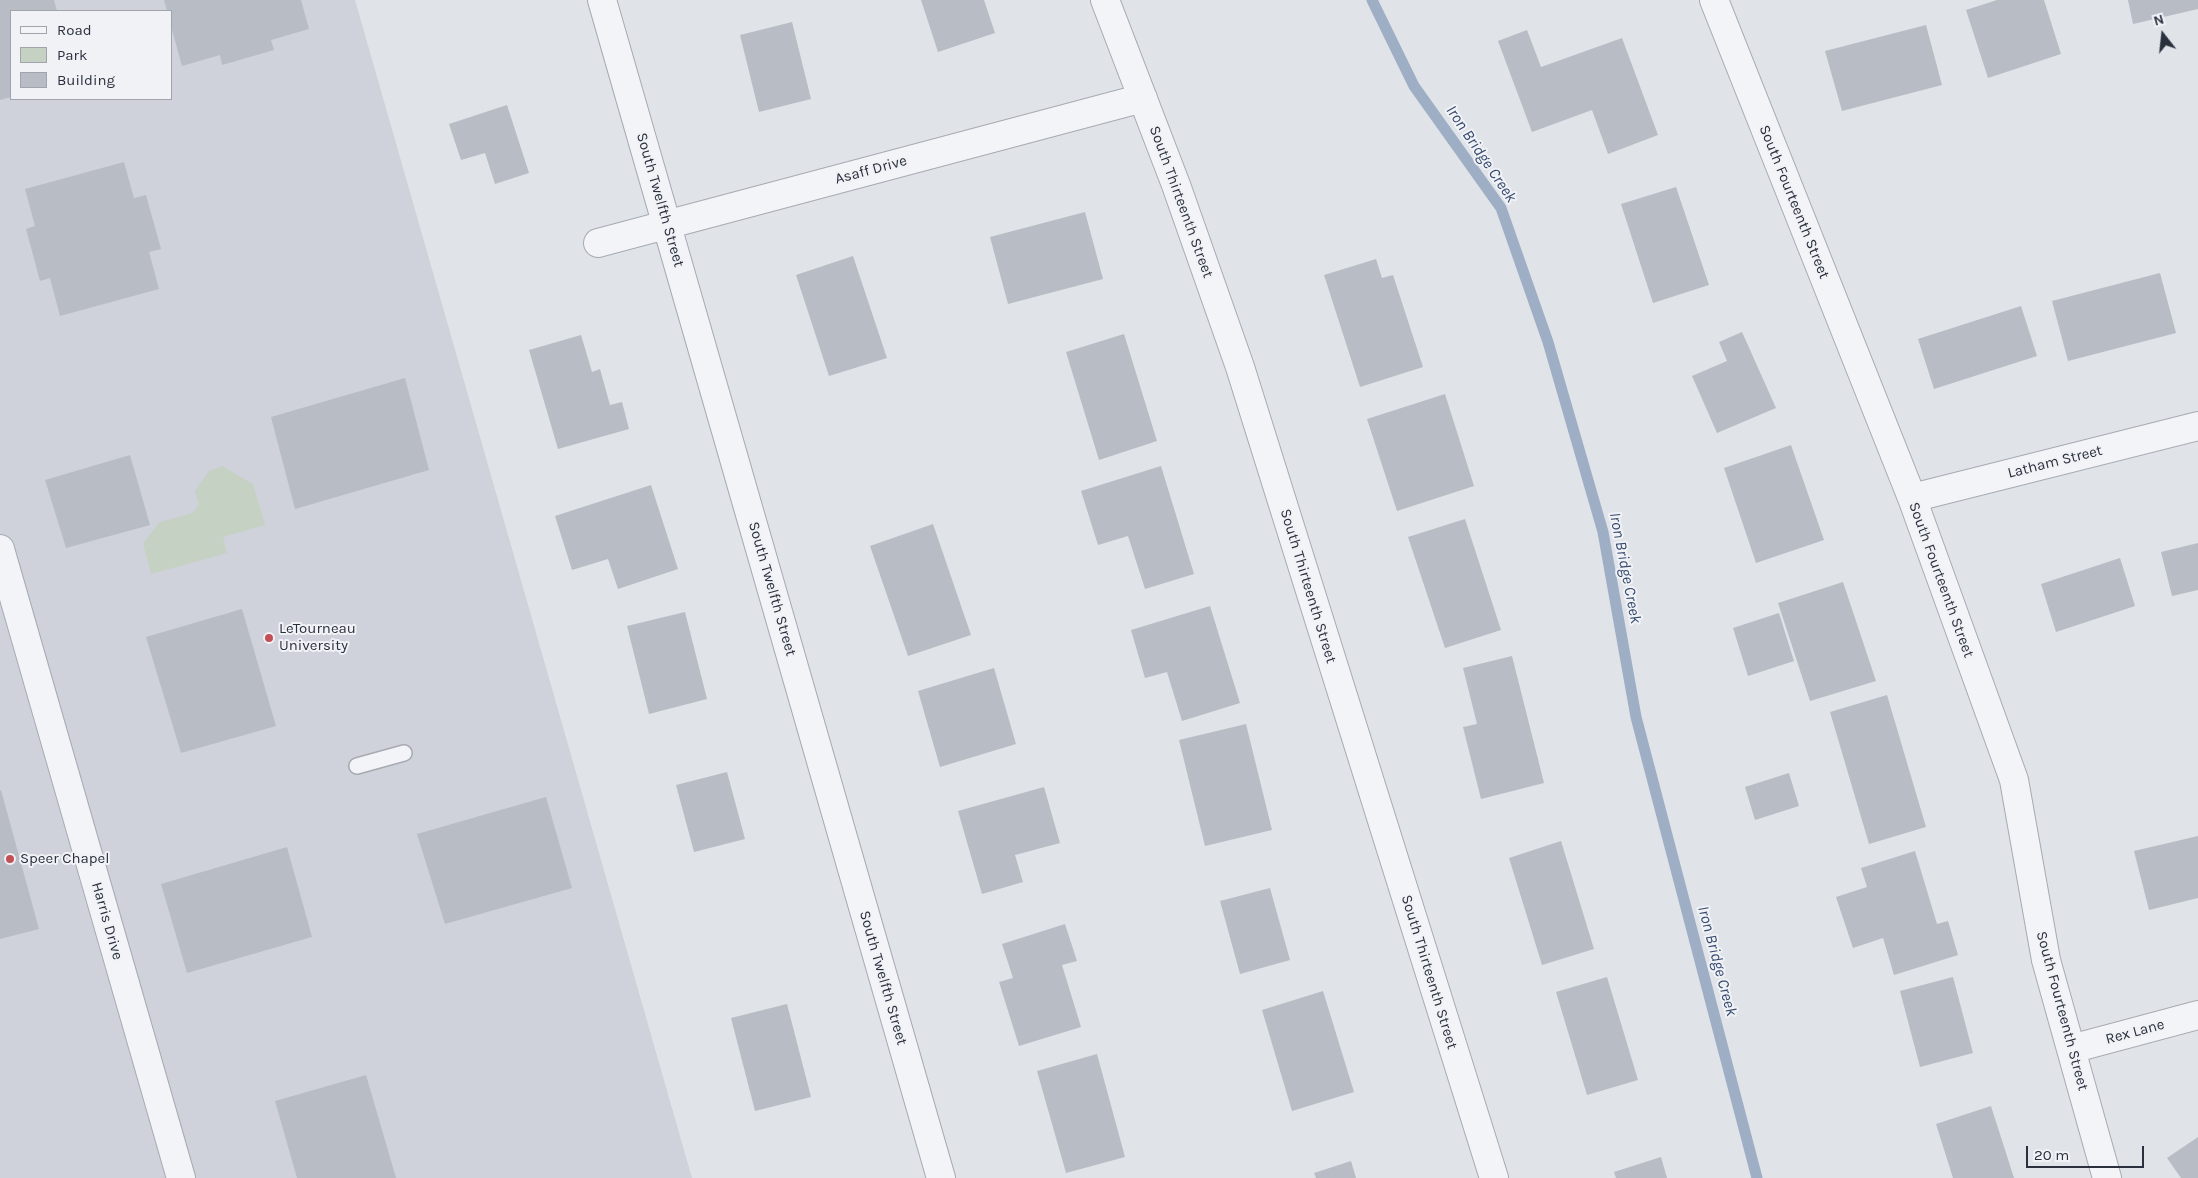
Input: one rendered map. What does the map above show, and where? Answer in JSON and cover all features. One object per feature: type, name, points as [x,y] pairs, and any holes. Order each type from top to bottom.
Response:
[{"type":"street","name":"South Twelfth Street","points":[[602,0],[940,1178]]},
{"type":"street","name":"South Thirteenth Street","points":[[1105,0],[1144,98],[1240,367],[1494,1178]]},
{"type":"street","name":"South Fourteenth Street","points":[[1714,0],[1912,498],[2014,780],[2046,960],[2108,1178]]},
{"type":"street","name":"Asaff Drive","points":[[598,243],[1144,98]]},
{"type":"street","name":"Latham Street","points":[[1912,498],[2198,426]]},
{"type":"street","name":"Harris Drive","points":[[0,549],[181,1178]]},
{"type":"street","name":"Rex Lane","points":[[2071,1049],[2198,1015]]},
{"type":"lane","points":[[357,766],[404,753]]},
{"type":"shaded area","name":"LeTourneau University","points":[[0,0],[355,0],[692,1178],[0,1178]]},
{"type":"green space","points":[[222,466],[253,484],[265,525],[223,537],[227,553],[151,574],[143,543],[160,522],[193,513],[199,505],[195,491],[209,471]]},
{"type":"building","points":[[0,0],[54,0],[57,10],[10,10],[10,97],[0,100]]},
{"type":"building","points":[[164,0],[301,0],[309,29],[271,40],[274,50],[222,65],[220,55],[182,66],[172,30],[172,10],[167,10]]},
{"type":"building","points":[[921,0],[984,0],[995,33],[938,52]]},
{"type":"building","points":[[1997,0],[2044,0],[2061,54],[1988,78],[1966,10]]},
{"type":"building","points":[[2128,0],[2198,0],[2198,9],[2133,24]]},
{"type":"building","points":[[792,22],[811,99],[759,112],[740,35]]},
{"type":"building","points":[[1926,25],[1942,85],[1842,111],[1825,51]]},
{"type":"building","points":[[1527,30],[1541,67],[1622,38],[1658,135],[1608,154],[1592,110],[1532,132],[1498,41]]},
{"type":"building","points":[[507,105],[529,173],[495,184],[485,153],[461,160],[449,124]]},
{"type":"building","points":[[124,162],[134,198],[146,195],[161,249],[149,252],[159,289],[60,316],[50,278],[40,281],[26,229],[35,226],[25,189]]},
{"type":"building","points":[[1676,187],[1709,285],[1653,303],[1621,204]]},
{"type":"building","points":[[1085,212],[1103,279],[1008,304],[990,237]]},
{"type":"building","points":[[853,256],[887,358],[829,376],[796,275]]},
{"type":"building","points":[[1376,259],[1382,278],[1393,275],[1423,367],[1360,387],[1324,275]]},
{"type":"building","points":[[2160,273],[2176,333],[2068,361],[2052,301]]},
{"type":"building","points":[[2021,306],[2037,356],[1934,389],[1918,339]]},
{"type":"building","points":[[1742,332],[1776,408],[1717,433],[1692,376],[1727,361],[1719,342]]},
{"type":"building","points":[[1124,334],[1157,441],[1099,460],[1066,352]]},
{"type":"building","points":[[581,335],[592,372],[600,369],[610,405],[622,402],[629,429],[558,449],[529,350]]},
{"type":"building","points":[[405,378],[429,470],[295,509],[271,417]]},
{"type":"building","points":[[1445,394],[1474,486],[1397,511],[1367,419]]},
{"type":"building","points":[[1791,445],[1824,540],[1756,563],[1724,468]]},
{"type":"building","points":[[130,455],[150,525],[66,548],[45,480]]},
{"type":"building","points":[[1161,466],[1194,574],[1145,589],[1128,536],[1098,545],[1081,491]]},
{"type":"building","points":[[651,485],[678,569],[618,589],[608,559],[572,570],[555,516]]},
{"type":"building","points":[[1465,519],[1501,630],[1445,648],[1408,537]]},
{"type":"building","points":[[933,524],[971,635],[908,656],[870,546]]},
{"type":"building","points":[[2198,543],[2198,590],[2172,596],[2161,552]]},
{"type":"building","points":[[2120,558],[2135,606],[2056,632],[2041,584]]},
{"type":"building","points":[[1843,582],[1876,681],[1810,701],[1778,603]]},
{"type":"building","points":[[1210,606],[1240,703],[1182,721],[1167,672],[1145,678],[1131,630]]},
{"type":"building","points":[[242,609],[276,726],[181,753],[146,637]]},
{"type":"building","points":[[685,612],[707,699],[649,714],[627,626]]},
{"type":"building","points":[[1779,613],[1794,661],[1748,676],[1733,628]]},
{"type":"building","points":[[1512,656],[1544,783],[1481,799],[1463,727],[1477,724],[1463,668]]},
{"type":"building","points":[[994,668],[1016,744],[940,767],[918,691]]},
{"type":"building","points":[[1887,695],[1926,827],[1869,844],[1830,712]]},
{"type":"building","points":[[1246,724],[1272,830],[1205,846],[1179,740]]},
{"type":"building","points":[[727,772],[745,839],[694,852],[676,785]]},
{"type":"building","points":[[1789,773],[1799,806],[1755,820],[1745,787]]},
{"type":"building","points":[[1044,787],[1060,843],[1015,855],[1023,882],[982,894],[958,811]]},
{"type":"building","name":"Speer Chapel","points":[[0,791],[39,929],[0,939]]},
{"type":"building","points":[[546,797],[572,888],[445,924],[417,834]]},
{"type":"building","points":[[2198,836],[2198,898],[2149,910],[2134,851]]},
{"type":"building","points":[[1561,841],[1594,949],[1542,965],[1509,858]]},
{"type":"building","points":[[287,847],[312,937],[187,973],[161,884]]},
{"type":"building","points":[[1915,851],[1937,924],[1948,921],[1958,955],[1894,975],[1883,938],[1853,948],[1836,897],[1867,887],[1861,868]]},
{"type":"building","points":[[1270,888],[1290,960],[1240,974],[1220,901]]},
{"type":"building","points":[[1065,924],[1077,961],[1062,965],[1081,1027],[1019,1046],[999,982],[1013,978],[1002,944]]},
{"type":"building","points":[[1607,977],[1638,1080],[1587,1095],[1556,992]]},
{"type":"building","points":[[1953,977],[1973,1053],[1920,1067],[1900,991]]},
{"type":"building","points":[[1323,991],[1354,1092],[1292,1111],[1262,1010]]},
{"type":"building","points":[[787,1004],[811,1097],[755,1111],[731,1018]]},
{"type":"building","points":[[1097,1054],[1125,1157],[1066,1173],[1037,1071]]},
{"type":"building","points":[[366,1075],[396,1178],[297,1178],[275,1101]]},
{"type":"building","points":[[1991,1106],[2014,1178],[1953,1178],[1936,1124]]},
{"type":"building","points":[[2198,1137],[2198,1178],[2181,1178],[2167,1158]]},
{"type":"building","points":[[1661,1157],[1667,1178],[1616,1178],[1614,1172]]},
{"type":"building","points":[[1351,1161],[1356,1178],[1316,1178],[1314,1173]]},
{"type":"waterway","name":"Iron Bridge Creek","points":[[1372,0],[1414,86],[1501,208],[1548,342],[1603,532],[1636,717],[1757,1178]]},
{"type":"place","name":"LeTourneau University","points":[[269,638]]},
{"type":"place","name":"Speer Chapel","points":[[10,859]]}]
